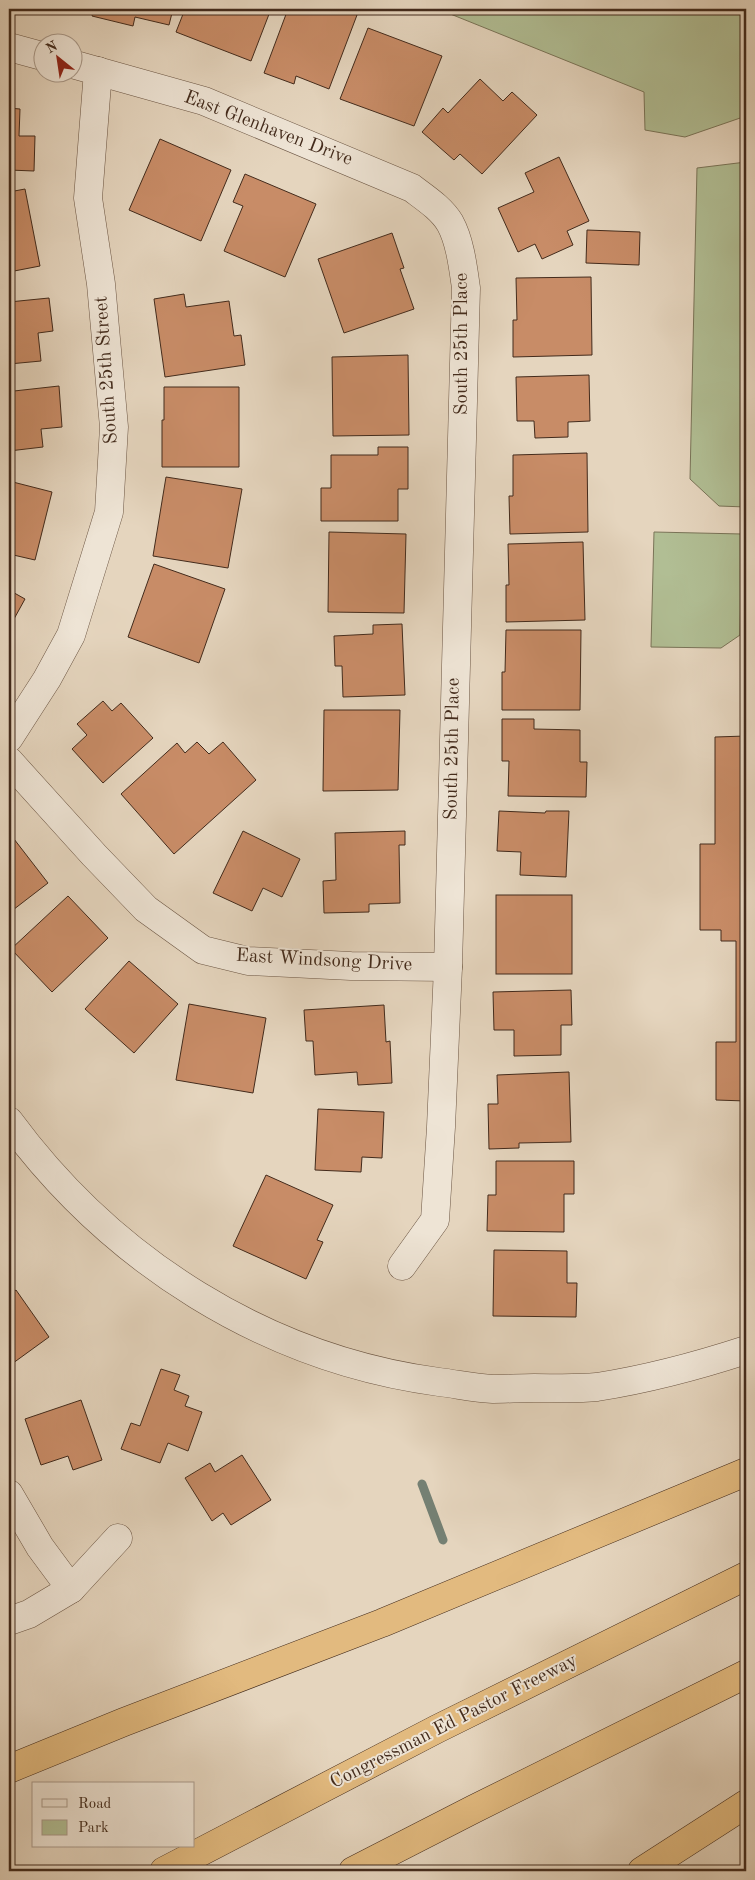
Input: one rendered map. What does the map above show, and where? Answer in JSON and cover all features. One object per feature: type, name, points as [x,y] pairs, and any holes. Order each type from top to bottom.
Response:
[{"type":"highway","points":[[9,1769],[124,1722],[382,1623],[746,1472]]},
{"type":"highway","name":"Congressman Ed Pastor Freeway","points":[[164,1871],[437,1729],[746,1576]]},
{"type":"highway","points":[[353,1871],[746,1674]]},
{"type":"highway","points":[[642,1871],[746,1804]]},
{"type":"street","points":[[9,47],[32,53]]},
{"type":"street","name":"East Glenhaven Drive","points":[[82,67],[204,101],[376,172],[412,188],[433,203],[450,223]]},
{"type":"street","name":"South 25th Street","points":[[9,738],[47,679],[71,635],[109,512],[114,427],[101,284],[88,198],[98,71]]},
{"type":"street","name":"South 25th Place","points":[[402,1266],[434,1220],[441,1127],[448,967],[466,288],[461,254],[450,223]]},
{"type":"street","name":"East Windsong Drive","points":[[9,762],[146,909],[203,950],[248,961],[351,966],[448,967]]},
{"type":"street","points":[[13,1137],[123,1242],[173,1281],[245,1322],[327,1357],[401,1377],[491,1389],[566,1388],[595,1387],[663,1375],[746,1350]]},
{"type":"street","points":[[9,1494],[40,1547],[71,1589]]},
{"type":"street","points":[[9,1621],[29,1614],[71,1589],[118,1538]]},
{"type":"green space","points":[[438,9],[746,9],[746,116],[685,137],[645,130],[644,92]]},
{"type":"green space","points":[[746,162],[746,507],[719,506],[690,479],[697,168]]},
{"type":"green space","points":[[654,532],[742,534],[740,635],[721,648],[651,647]]},
{"type":"building","points":[[94,9],[173,9],[169,25],[135,17],[133,26],[92,16]]},
{"type":"building","points":[[185,9],[271,9],[251,61],[176,32]]},
{"type":"building","points":[[288,9],[312,9],[322,12],[323,9],[340,9],[357,15],[329,89],[296,76],[294,84],[264,73]]},
{"type":"building","points":[[368,28],[442,56],[414,126],[340,99]]},
{"type":"building","points":[[480,79],[503,101],[512,92],[537,115],[482,174],[460,154],[454,160],[422,132],[443,108],[448,113]]},
{"type":"building","points":[[9,108],[20,109],[19,136],[35,136],[34,171],[9,170]]},
{"type":"building","points":[[160,139],[231,170],[201,241],[129,210]]},
{"type":"building","points":[[559,157],[589,221],[567,231],[573,245],[542,259],[535,244],[518,252],[498,208],[534,192],[525,173]]},
{"type":"building","points":[[245,174],[316,204],[285,277],[224,251],[243,206],[233,202]]},
{"type":"building","points":[[25,189],[40,266],[9,272],[9,192]]},
{"type":"building","points":[[587,230],[640,232],[639,265],[586,263]]},
{"type":"building","points":[[392,233],[404,268],[400,269],[414,309],[344,333],[318,259]]},
{"type":"building","points":[[591,277],[592,355],[513,357],[513,320],[517,320],[516,278]]},
{"type":"building","points":[[184,294],[186,307],[229,301],[234,336],[241,335],[245,365],[165,377],[154,299]]},
{"type":"building","points":[[49,298],[53,331],[38,333],[41,361],[9,364],[9,302]]},
{"type":"building","points":[[408,355],[409,435],[333,436],[332,357]]},
{"type":"building","points":[[589,375],[590,421],[568,422],[568,437],[535,438],[534,421],[517,421],[516,377]]},
{"type":"building","points":[[13,384],[14,391],[59,386],[62,427],[41,429],[43,447],[9,451],[9,385]]},
{"type":"building","points":[[164,387],[239,387],[239,467],[162,467]]},
{"type":"building","points":[[378,447],[408,447],[408,489],[398,489],[398,521],[321,521],[321,488],[331,488],[331,455],[378,455]]},
{"type":"building","points":[[587,453],[588,532],[510,534],[509,496],[513,496],[513,455]]},
{"type":"building","points":[[166,477],[242,489],[228,568],[153,556]]},
{"type":"building","points":[[9,481],[52,492],[35,560],[9,554]]},
{"type":"building","points":[[329,532],[406,534],[404,613],[328,612]]},
{"type":"building","points":[[583,542],[585,620],[506,622],[506,585],[509,585],[508,544]]},
{"type":"building","points":[[154,564],[225,589],[199,663],[128,637]]},
{"type":"building","points":[[9,590],[25,599],[9,628]]},
{"type":"building","points":[[402,624],[405,695],[343,697],[342,666],[335,666],[334,636],[373,634],[373,625]]},
{"type":"building","points":[[506,630],[581,630],[580,710],[502,710],[502,672],[505,672]]},
{"type":"building","points":[[103,701],[112,711],[121,703],[153,738],[103,783],[72,749],[87,735],[77,724]]},
{"type":"building","points":[[324,710],[400,710],[398,790],[323,791]]},
{"type":"building","points":[[502,719],[534,719],[534,729],[580,730],[580,762],[587,762],[586,797],[508,796],[509,761],[502,761]]},
{"type":"building","points":[[746,736],[746,1101],[716,1100],[716,1042],[736,1042],[736,941],[721,941],[721,930],[700,930],[700,844],[715,844],[715,737]]},
{"type":"building","points":[[197,742],[209,754],[223,742],[256,780],[174,854],[121,794],[177,743],[185,753]]},
{"type":"building","points":[[499,811],[545,813],[546,811],[569,811],[566,877],[520,875],[521,852],[497,851]]},
{"type":"building","points":[[243,831],[300,859],[282,897],[263,888],[252,911],[213,893]]},
{"type":"building","points":[[405,831],[405,845],[399,845],[400,903],[369,904],[369,912],[324,913],[323,881],[336,880],[335,833]]},
{"type":"building","points":[[14,839],[48,883],[9,913],[9,842]]},
{"type":"building","points":[[496,895],[572,895],[572,974],[496,974]]},
{"type":"building","points":[[68,896],[108,938],[52,992],[11,949]]},
{"type":"building","points":[[129,961],[178,1004],[134,1053],[85,1009]]},
{"type":"building","points":[[571,990],[572,1025],[561,1025],[561,1055],[514,1056],[514,1030],[494,1030],[493,992]]},
{"type":"building","points":[[189,1004],[266,1018],[253,1093],[176,1080]]},
{"type":"building","points":[[384,1005],[386,1042],[390,1041],[392,1083],[358,1085],[357,1072],[315,1075],[313,1041],[306,1041],[304,1010]]},
{"type":"building","points":[[569,1072],[571,1142],[519,1143],[519,1148],[489,1149],[488,1104],[498,1104],[497,1075]]},
{"type":"building","points":[[318,1109],[384,1112],[382,1158],[362,1157],[361,1172],[315,1170]]},
{"type":"building","points":[[496,1161],[574,1161],[574,1194],[564,1194],[564,1232],[487,1231],[488,1195],[496,1195]]},
{"type":"building","points":[[266,1175],[333,1205],[317,1240],[323,1242],[306,1279],[233,1246]]},
{"type":"building","points":[[494,1250],[567,1251],[567,1283],[577,1283],[576,1317],[493,1316]]},
{"type":"building","points":[[16,1290],[49,1337],[9,1366],[9,1295]]},
{"type":"building","points":[[161,1369],[180,1375],[174,1390],[189,1396],[185,1406],[202,1412],[188,1451],[168,1443],[160,1463],[121,1449],[131,1423],[140,1426]]},
{"type":"building","points":[[81,1400],[102,1460],[73,1470],[68,1456],[41,1465],[25,1419]]},
{"type":"building","points":[[242,1455],[271,1500],[231,1525],[223,1513],[212,1521],[185,1478],[210,1463],[215,1472]]},
{"type":"waterway","points":[[422,1484],[443,1540]]}]
